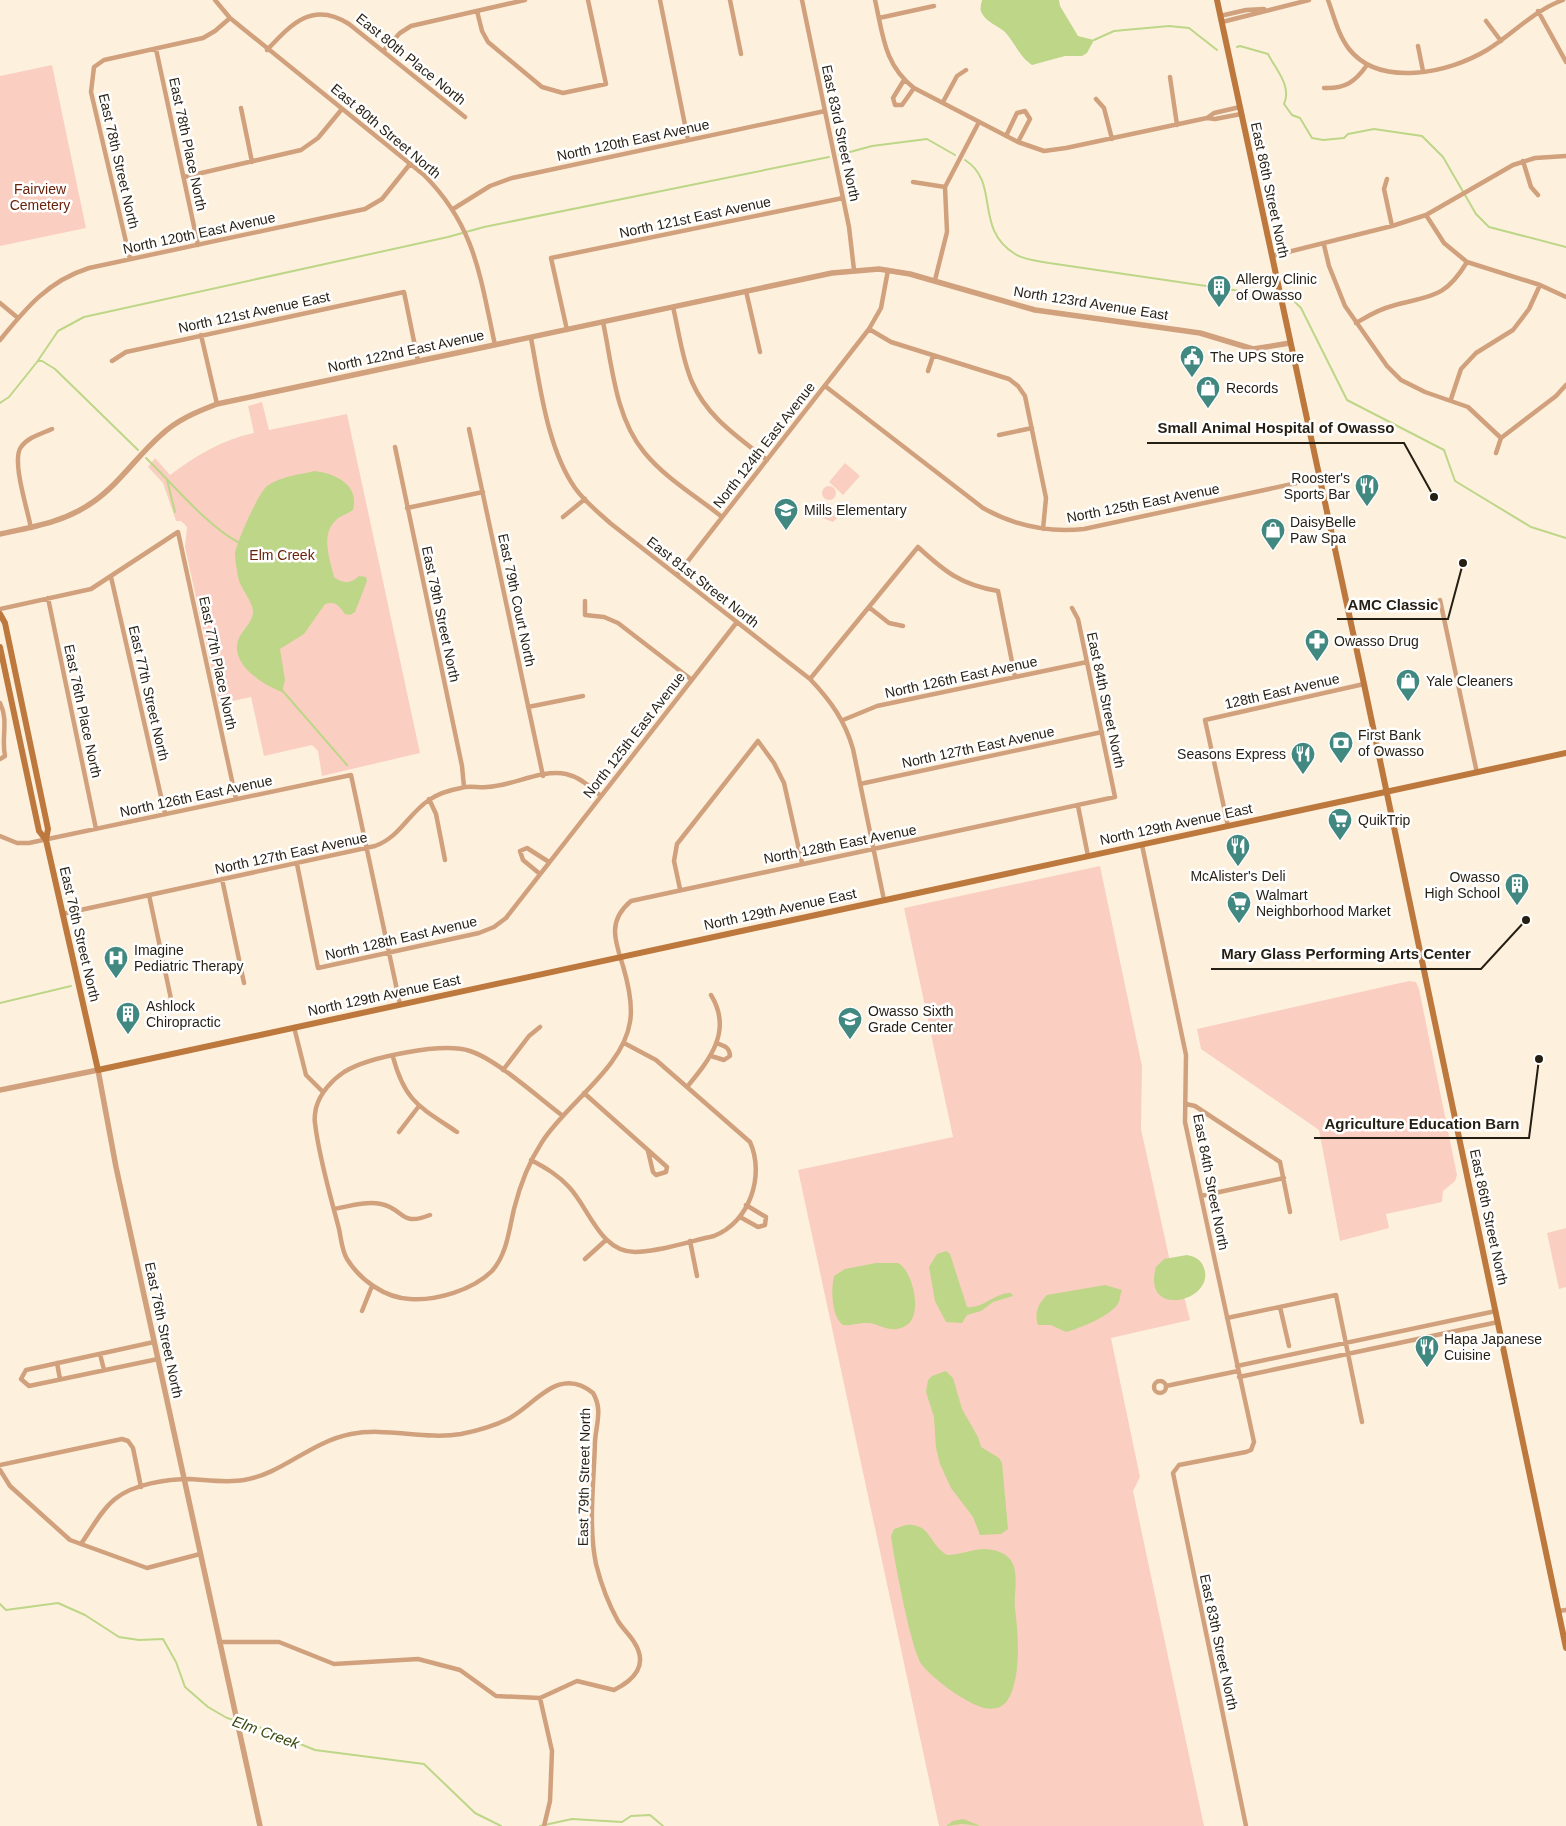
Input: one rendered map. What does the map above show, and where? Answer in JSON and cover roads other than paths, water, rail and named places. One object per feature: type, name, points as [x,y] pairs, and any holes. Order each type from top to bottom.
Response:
[{"type":"main road","name":"East 86th Street North","points":[[1217,0],[1364,684],[1566,1648]]},
{"type":"main road","name":"East 76th Street North","points":[[0,614],[5,623],[48,829],[46,840],[98,1070]]},
{"type":"main road","name":"East 76th Street North","points":[[0,647],[39,831],[46,840]]},
{"type":"main road","name":"North 129th Avenue East","points":[[98,1070],[1566,754]]},
{"type":"street","name":"East 80th Street North","points":[[216,0],[230,18],[436,187],[464,226],[477,263],[495,345]]},
{"type":"street","points":[[383,51],[400,33],[411,26],[525,0]]},
{"type":"street","points":[[477,11],[482,31],[488,42],[542,87],[564,93],[606,84],[588,0]]},
{"type":"street","points":[[660,0],[688,140]]},
{"type":"street","points":[[730,0],[741,54]]},
{"type":"street","name":"East 83rd Street North","points":[[802,0],[852,241],[854,270]]},
{"type":"street","points":[[875,0],[887,52],[898,75],[914,88],[1037,150],[1054,151],[1207,118],[1214,113],[1241,110]]},
{"type":"street","points":[[1221,19],[1246,10],[1270,8],[1309,0]]},
{"type":"street","points":[[1328,0],[1346,45],[1367,65],[1388,73],[1399,74],[1423,71],[1464,61],[1486,51],[1501,41],[1538,11],[1563,0]]},
{"type":"street","points":[[879,18],[934,6]]},
{"type":"street","points":[[1538,11],[1566,62]]},
{"type":"street","name":"East 80th Place North","points":[[268,50],[293,24],[304,18],[325,14],[350,24],[465,116]]},
{"type":"street","points":[[156,49],[203,38],[215,32],[230,18]]},
{"type":"street","points":[[1486,21],[1501,41]]},
{"type":"street","points":[[1418,46],[1423,71]]},
{"type":"street","name":"East 78th Street North","points":[[130,259],[91,92],[94,68],[104,60],[156,49]]},
{"type":"street","name":"East 78th Place North","points":[[156,49],[198,245]]},
{"type":"street","points":[[1324,88],[1345,87],[1357,78],[1367,65]]},
{"type":"street","points":[[943,102],[957,76],[966,70]]},
{"type":"street","points":[[1170,77],[1177,125]]},
{"type":"street","points":[[904,80],[893,98],[895,105],[902,105],[914,88]]},
{"type":"street","points":[[1096,99],[1104,108],[1112,139]]},
{"type":"street","points":[[241,108],[252,162]]},
{"type":"street","points":[[184,177],[292,154],[308,147],[342,109]]},
{"type":"street","name":"North 120th East Avenue","points":[[453,209],[490,186],[512,178],[825,111]]},
{"type":"street","points":[[1006,136],[1017,113],[1025,111],[1030,119],[1018,142]]},
{"type":"street","points":[[935,280],[947,232],[945,187],[979,122]]},
{"type":"street","points":[[1272,256],[1324,245],[1426,215],[1523,161],[1549,156],[1566,156]]},
{"type":"street","points":[[1523,161],[1531,187],[1538,195]]},
{"type":"street","name":"North 120th East Avenue","points":[[0,340],[42,292],[68,276],[89,268],[365,209],[382,199],[410,164]]},
{"type":"street","points":[[1386,179],[1384,189],[1392,226]]},
{"type":"street","points":[[913,182],[945,187]]},
{"type":"street","name":"North 121st East Avenue","points":[[567,330],[551,258],[843,198]]},
{"type":"street","points":[[1426,215],[1444,243],[1467,262],[1540,285],[1566,298]]},
{"type":"street","points":[[1324,245],[1338,292],[1356,323],[1381,359],[1401,380],[1424,392],[1451,400],[1476,412],[1501,438]]},
{"type":"street","points":[[1356,323],[1390,306],[1440,293],[1453,283],[1467,262]]},
{"type":"street","name":"North 122nd East Avenue","points":[[0,534],[31,528],[68,517],[95,500],[161,435],[189,416],[217,404],[832,273],[854,270],[888,270]]},
{"type":"street","name":"North 123rd Avenue East","points":[[888,270],[935,280],[1035,310],[1200,333],[1254,349],[1290,343]]},
{"type":"street","name":"North 124th East Avenue","points":[[677,575],[869,329],[880,308],[888,270]]},
{"type":"street","points":[[1451,400],[1460,369],[1468,359],[1513,330],[1529,310],[1540,285]]},
{"type":"street","points":[[746,291],[760,352]]},
{"type":"street","name":"North 121st Avenue East","points":[[112,361],[126,352],[404,292],[418,362]]},
{"type":"street","points":[[0,303],[18,318]]},
{"type":"street","points":[[673,307],[689,374],[701,400],[726,428],[767,460]]},
{"type":"street","points":[[603,322],[622,410],[638,445],[655,464],[722,518]]},
{"type":"street","points":[[869,329],[891,342],[1010,379],[1018,386],[1025,396],[1046,498],[1043,529]]},
{"type":"street","points":[[201,336],[217,404]]},
{"type":"street","points":[[531,338],[555,447],[567,474],[585,499],[563,517]]},
{"type":"street","points":[[928,371],[933,356]]},
{"type":"street","points":[[1496,453],[1501,438],[1556,396],[1566,385]]},
{"type":"street","name":"North 125th East Avenue","points":[[825,386],[975,503],[1009,522],[1043,529],[1068,530],[1090,528],[1320,478]]},
{"type":"street","points":[[999,435],[1032,428]]},
{"type":"street","points":[[31,528],[18,466],[19,451],[30,439],[52,429]]},
{"type":"street","name":"East 79th Court North","points":[[469,429],[543,776]]},
{"type":"street","name":"East 79th Street North","points":[[395,447],[462,766],[464,787]]},
{"type":"street","points":[[407,508],[483,492]]},
{"type":"street","name":"East 81st Street North","points":[[585,499],[610,523],[810,679],[834,707],[849,734],[884,900]]},
{"type":"street","name":"East 77th Place North","points":[[111,577],[178,532],[236,799]]},
{"type":"street","points":[[810,679],[918,547],[959,580],[971,586],[998,591],[1015,677]]},
{"type":"street","points":[[0,609],[91,589],[111,577]]},
{"type":"street","name":"East 77th Street North","points":[[111,577],[165,814]]},
{"type":"street","name":"East 76th Place North","points":[[48,598],[96,829]]},
{"type":"street","points":[[1440,600],[1477,773]]},
{"type":"street","points":[[585,601],[585,615],[604,617],[618,623],[692,680]]},
{"type":"street","points":[[870,608],[889,623],[903,626]]},
{"type":"street","name":"East 84th Street North","points":[[1072,608],[1078,619],[1115,798]]},
{"type":"street","name":"North 125th East Avenue","points":[[512,910],[737,622]]},
{"type":"street","name":"North 126th East Avenue","points":[[842,720],[877,706],[1087,662]]},
{"type":"street","name":"128th East Avenue","points":[[1228,826],[1205,720],[1364,684]]},
{"type":"street","points":[[528,708],[582,696]]},
{"type":"street","points":[[0,703],[6,719],[2,758]]},
{"type":"street","name":"North 127th East Avenue","points":[[860,784],[1102,732]]},
{"type":"street","points":[[680,889],[674,861],[674,852],[677,844],[758,741],[774,763],[784,783],[802,863]]},
{"type":"street","name":"North 127th East Avenue","points":[[62,914],[367,848],[392,838],[413,812],[430,799],[444,792],[464,787],[488,787],[508,784],[557,773],[572,776],[601,796]]},
{"type":"street","name":"North 126th East Avenue","points":[[46,840],[351,775],[367,848]]},
{"type":"street","name":"North 128th East Avenue","points":[[620,957],[614,938],[614,927],[626,905],[636,899],[1115,798]]},
{"type":"street","points":[[430,799],[436,814],[445,860]]},
{"type":"street","points":[[1078,806],[1088,856]]},
{"type":"street","points":[[0,836],[10,842],[23,844],[46,840]]},
{"type":"street","name":"East 84th Street North","points":[[1142,845],[1186,1056],[1185,1122],[1254,1442],[1251,1450],[1179,1466]]},
{"type":"street","points":[[367,848],[400,1004]]},
{"type":"street","points":[[540,874],[522,860],[520,851],[527,848],[550,862]]},
{"type":"street","name":"North 128th East Avenue","points":[[297,864],[318,968],[488,930],[501,922],[512,910]]},
{"type":"street","points":[[222,879],[244,983]]},
{"type":"street","points":[[149,895],[171,999]]},
{"type":"street","points":[[563,1116],[503,1070],[481,1056],[459,1048],[433,1048],[351,1068],[342,1073],[323,1092],[314,1119],[346,1258],[372,1286],[408,1299],[423,1299],[469,1287],[493,1270],[507,1245],[514,1207],[532,1160],[543,1141],[624,1043],[630,1023],[631,1006],[620,957]]},
{"type":"street","points":[[687,1087],[711,1056],[721,1024],[719,1008],[710,995]]},
{"type":"street","points":[[294,1027],[306,1075],[323,1092]]},
{"type":"street","points":[[503,1070],[529,1036],[540,1028]]},
{"type":"street","points":[[532,1160],[554,1172],[569,1186],[606,1240],[623,1250],[636,1252],[690,1242],[719,1234],[740,1217],[756,1183],[757,1172],[750,1142],[656,1060],[624,1043]]},
{"type":"street","points":[[711,1056],[724,1060],[730,1056],[730,1050],[727,1047],[716,1043]]},
{"type":"street","points":[[393,1057],[404,1089],[419,1106],[457,1132]]},
{"type":"street","name":"North 129th Avenue East","points":[[0,1090],[98,1070]]},
{"type":"street","name":"East 76th Street North","points":[[98,1070],[154,1342],[260,1826]]},
{"type":"street","points":[[584,1093],[666,1167],[666,1172],[656,1175],[652,1172],[648,1151]]},
{"type":"street","points":[[1186,1104],[1195,1106],[1280,1162],[1290,1212]]},
{"type":"street","points":[[399,1132],[419,1106]]},
{"type":"street","points":[[1201,1196],[1284,1178]]},
{"type":"street","points":[[334,1209],[370,1203],[382,1204],[407,1219],[414,1220],[430,1214]]},
{"type":"street","points":[[740,1217],[758,1227],[765,1225],[766,1217],[746,1206]]},
{"type":"street","points":[[585,1258],[606,1240]]},
{"type":"street","points":[[690,1242],[697,1276]]},
{"type":"street","points":[[362,1311],[372,1286]]},
{"type":"street","points":[[1227,1318],[1336,1295],[1362,1422]]},
{"type":"street","points":[[1280,1307],[1289,1346]]},
{"type":"street","points":[[1166,1386],[1345,1343],[1496,1311]]},
{"type":"street","points":[[1239,1377],[1498,1322]]},
{"type":"street","points":[[154,1342],[26,1370],[22,1379],[29,1386],[158,1359]]},
{"type":"street","points":[[100,1354],[104,1370]]},
{"type":"street","points":[[57,1363],[60,1379]]},
{"type":"street","name":"East 79th Street North","points":[[184,1480],[221,1482],[254,1478],[320,1443],[352,1434],[386,1432],[417,1436],[443,1436],[469,1432],[508,1419],[560,1384],[576,1383],[586,1388],[596,1399],[599,1414],[593,1508],[595,1560],[612,1610],[638,1650],[639,1666],[634,1678],[614,1690],[577,1681],[540,1698]]},
{"type":"street","points":[[0,1466],[122,1439],[128,1441],[133,1448],[141,1487]]},
{"type":"street","name":"East 83th Street North","points":[[1179,1466],[1173,1473],[1174,1480],[1246,1826]]},
{"type":"street","points":[[0,1470],[10,1486],[58,1532],[81,1544],[147,1568],[200,1554]]},
{"type":"street","points":[[81,1544],[113,1500],[124,1492],[141,1487],[184,1480]]},
{"type":"street","points":[[1558,1611],[1566,1610]]},
{"type":"street","points":[[219,1642],[280,1642],[334,1664],[418,1659],[460,1670],[496,1696],[540,1698],[552,1751],[550,1801],[544,1826]]},
{"type":"waterway","points":[[1094,40],[1114,31],[1169,26],[1189,28],[1217,50]]},
{"type":"waterway","points":[[1237,47],[1240,46],[1268,54],[1285,84],[1286,97],[1284,104],[1292,115],[1300,118],[1312,138],[1323,140],[1344,138],[1348,134],[1374,129],[1422,136],[1443,157],[1476,214],[1489,227],[1566,247]]},
{"type":"waterway","points":[[839,155],[872,146],[927,139],[955,155]]},
{"type":"waterway","points":[[0,403],[9,397],[37,362],[58,331],[84,317],[448,237],[484,227],[829,157]]},
{"type":"waterway","points":[[965,160],[976,170],[982,181],[990,219],[995,232],[1002,243],[1019,256],[1049,263],[1254,293],[1269,291]]},
{"type":"waterway","points":[[1292,299],[1301,308],[1347,400],[1444,450],[1455,481],[1531,527],[1566,538]]},
{"type":"waterway","points":[[38,361],[42,361],[55,369],[138,450]]},
{"type":"waterway","points":[[146,458],[214,526],[238,542]]},
{"type":"waterway","points":[[167,480],[175,512]]},
{"type":"waterway","points":[[281,689],[347,765]]},
{"type":"waterway","points":[[0,1003],[71,986]]},
{"type":"waterway","name":"Elm Creek","points":[[0,1604],[6,1610],[58,1603],[85,1615],[119,1637],[139,1640],[163,1639],[176,1662],[185,1687],[208,1707],[227,1718],[256,1726],[315,1750],[424,1764],[475,1813],[501,1826]]},
{"type":"waterway","name":"Elm Creek","points":[[540,1826],[572,1819],[622,1822],[631,1816],[650,1815],[663,1826]]},
{"type":"place","name":"Allergy Clinic of Owasso","points":[[1219,308]]},
{"type":"place","name":"The UPS Store","points":[[1192,378]]},
{"type":"place","name":"Records","points":[[1208,409]]},
{"type":"place","name":"Small Animal Hospital of Owasso","points":[[1434,497]]},
{"type":"place","name":"Rooster's Sports Bar","points":[[1367,507]]},
{"type":"place","name":"Mills Elementary","points":[[786,531]]},
{"type":"place","name":"DaisyBelle Paw Spa","points":[[1273,551]]},
{"type":"place","name":"AMC Classic","points":[[1463,563]]},
{"type":"place","name":"Owasso Drug","points":[[1317,662]]},
{"type":"place","name":"Yale Cleaners","points":[[1408,702]]},
{"type":"place","name":"First Bank of Owasso","points":[[1341,764]]},
{"type":"place","name":"Seasons Express","points":[[1303,775]]},
{"type":"place","name":"QuikTrip","points":[[1340,841]]},
{"type":"place","name":"McAlister's Deli","points":[[1238,867]]},
{"type":"place","name":"Owasso High School","points":[[1517,906]]},
{"type":"place","name":"Mary Glass Performing Arts Center","points":[[1526,920]]},
{"type":"place","name":"Walmart Neighborhood Market","points":[[1239,924]]},
{"type":"place","name":"Imagine Pediatric Therapy","points":[[116,979]]},
{"type":"place","name":"Ashlock Chiropractic","points":[[128,1035]]},
{"type":"place","name":"Owasso Sixth Grade Center","points":[[850,1040]]},
{"type":"place","name":"Agriculture Education Barn","points":[[1539,1059]]},
{"type":"place","name":"Hapa Japanese Cuisine","points":[[1427,1368]]},
{"type":"park label","name":"Fairview Cemetery","points":[[40,197]]}]
